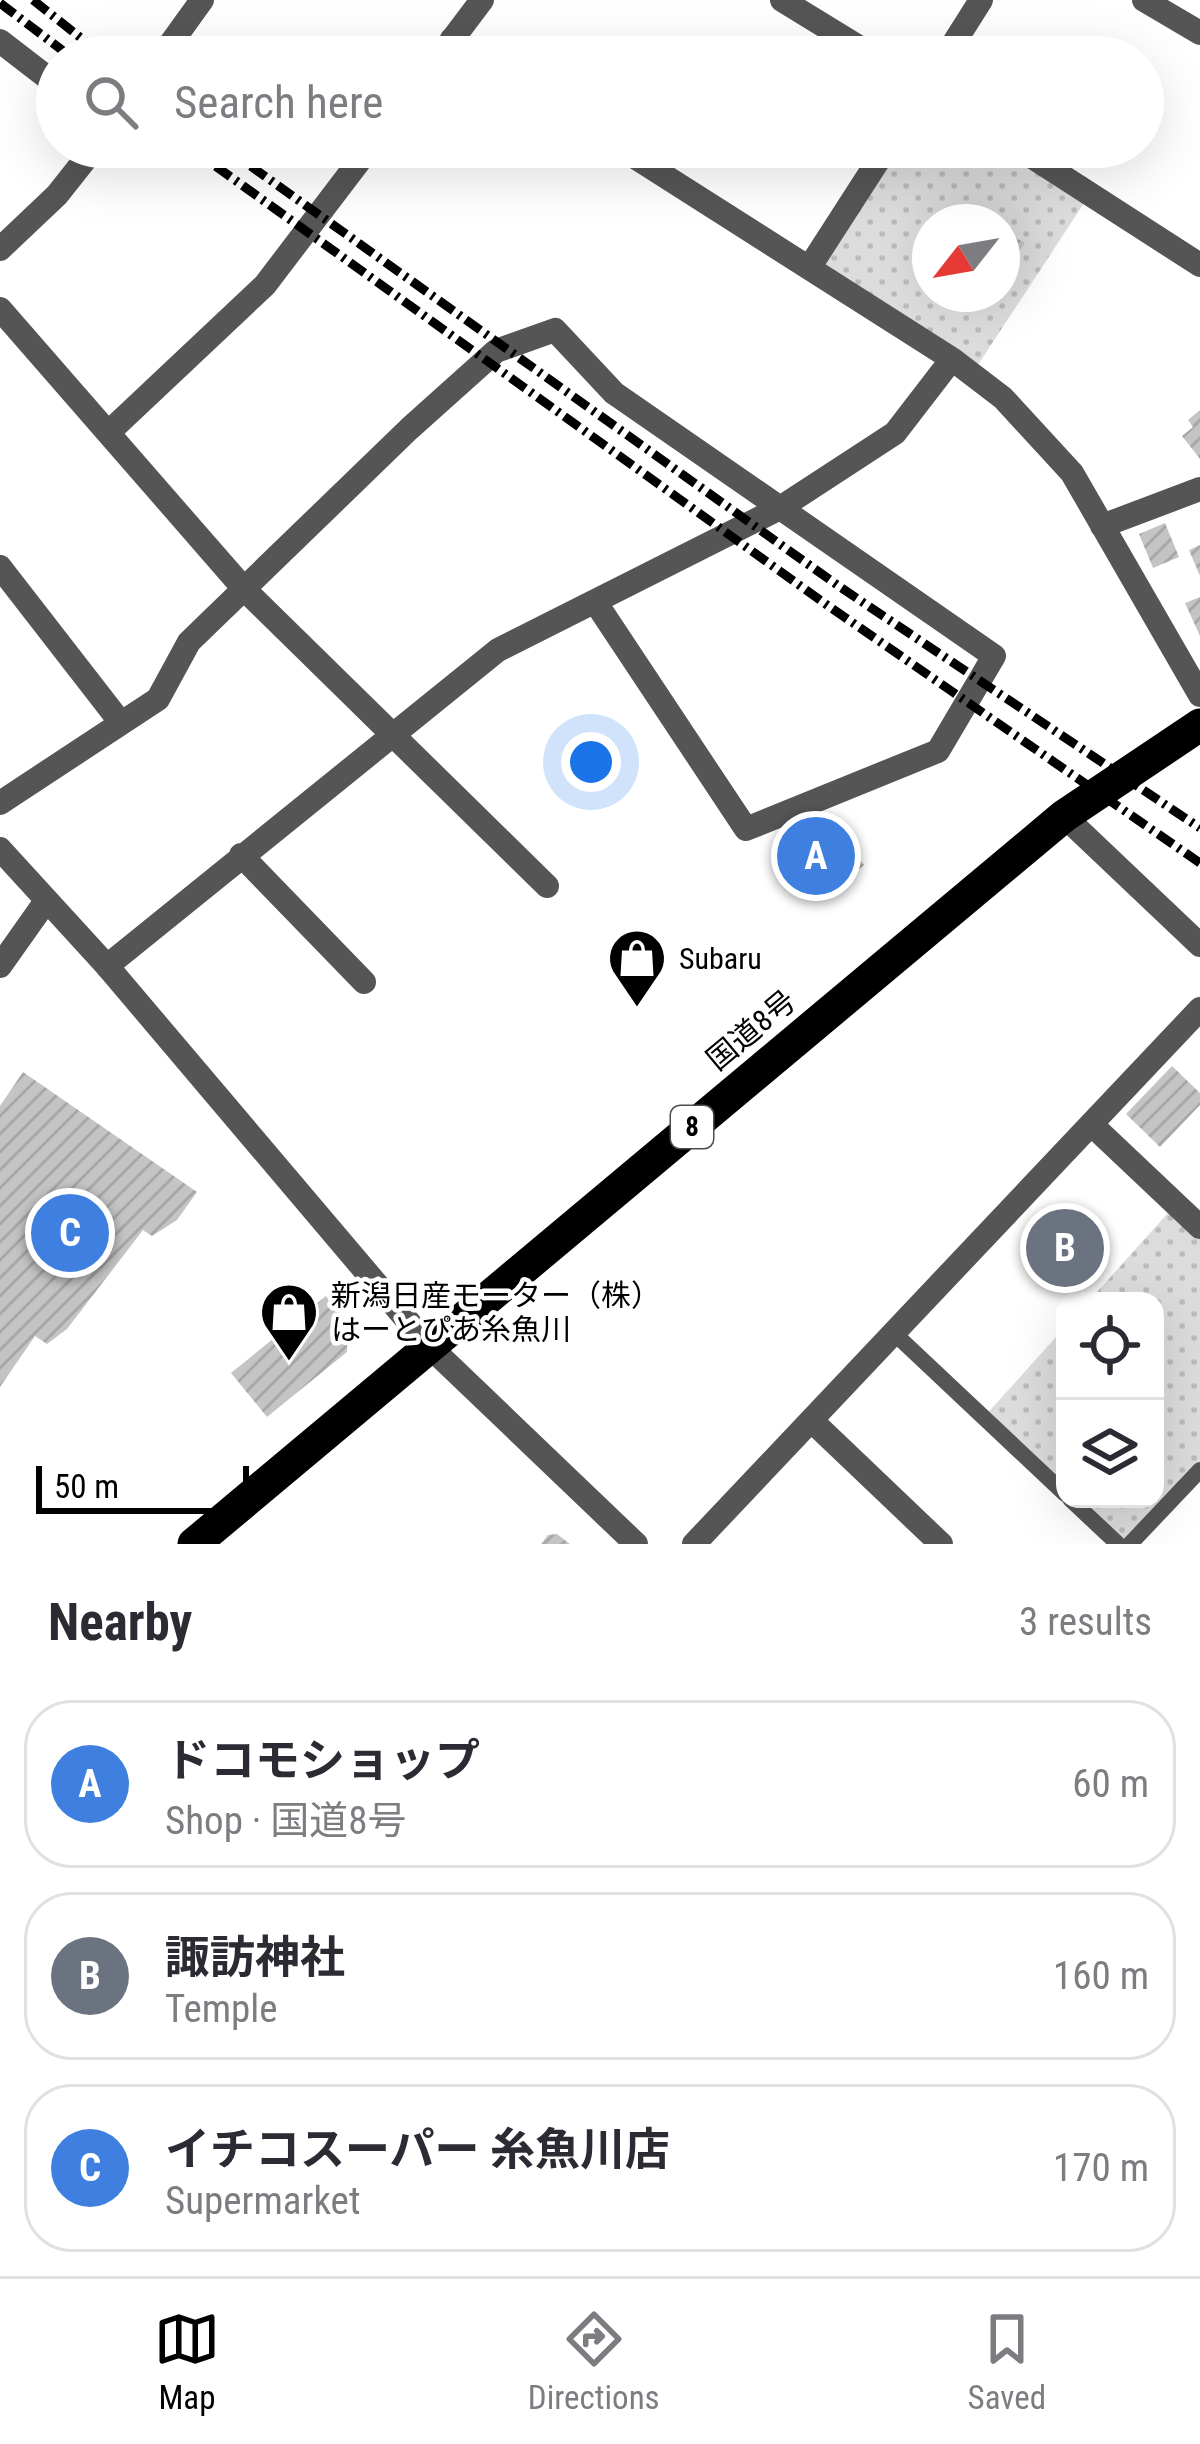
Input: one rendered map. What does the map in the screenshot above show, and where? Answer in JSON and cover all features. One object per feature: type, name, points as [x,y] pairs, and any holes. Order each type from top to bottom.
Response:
[{"type":"highway","name":"国道8号","points":[[194,1544],[1064,816],[1200,725]]},
{"type":"street","points":[[176,36],[202,0]]},
{"type":"street","points":[[454,36],[482,0]]},
{"type":"street","points":[[782,0],[840,36]]},
{"type":"street","points":[[959,36],[982,0]]},
{"type":"street","points":[[1144,0],[1200,33]]},
{"type":"street","points":[[0,41],[36,69]]},
{"type":"street","points":[[0,249],[78,168]]},
{"type":"street","points":[[109,432],[265,285],[354,168]]},
{"type":"street","points":[[652,168],[952,359],[1045,438],[1200,695]]},
{"type":"street","points":[[809,268],[873,168]]},
{"type":"street","points":[[1050,168],[1200,265]]},
{"type":"street","points":[[0,309],[245,590],[547,886]]},
{"type":"street","points":[[0,803],[158,699],[189,641],[496,351],[555,330],[614,393],[994,656],[938,751],[746,829],[596,603]]},
{"type":"street","points":[[107,966],[387,734],[498,650],[780,508],[896,433],[952,359]]},
{"type":"street","points":[[1102,526],[1200,489]]},
{"type":"street","points":[[0,567],[121,723]]},
{"type":"street","points":[[1064,816],[1200,945]]},
{"type":"street","points":[[0,849],[107,966],[429,1346],[635,1544]]},
{"type":"street","points":[[241,855],[364,982]]},
{"type":"street","points":[[0,966],[46,901]]},
{"type":"street","points":[[694,1544],[1200,1009]]},
{"type":"street","points":[[1091,1124],[1200,1227]]},
{"type":"street","points":[[812,1421],[941,1544]]},
{"type":"lane","points":[[895,1334],[1056,1486]]},
{"type":"lane","points":[[1130,1544],[1200,1470]]},
{"type":"lane","points":[[1080,1508],[1118,1544]]},
{"type":"shaded area","points":[[873,168],[1050,168],[1090,194],[1020,301],[1020,204],[912,204],[912,312],[1013,312],[972,374],[809,268]]},
{"type":"shaded area","points":[[1176,1204],[1200,1227],[1200,1470],[1130,1544],[1082,1508],[1164,1508],[1164,1292],[1097,1292]]},
{"type":"shaded area","points":[[1056,1337],[1056,1485],[984,1417]]},
{"type":"building","points":[[1200,410],[1200,459],[1182,436],[1193,427],[1188,420]]},
{"type":"building","points":[[1165,523],[1179,557],[1153,568],[1139,534]]},
{"type":"building","points":[[1200,545],[1200,576],[1189,550]]},
{"type":"building","points":[[1200,597],[1200,636],[1185,603]]},
{"type":"building","points":[[825,813],[864,865],[850,877],[844,869],[807,900],[771,858]]},
{"type":"building","points":[[1172,1066],[1200,1093],[1200,1105],[1160,1147],[1126,1114]]},
{"type":"building","points":[[23,1072],[197,1192],[177,1220],[152,1236],[143,1230],[67,1329],[47,1344],[35,1336],[0,1387],[0,1106]]},
{"type":"building","points":[[1059,1220],[1093,1244],[1071,1277],[1036,1253]]},
{"type":"building","name":"新潟日産モーター（株） はーとぴあ糸魚川","points":[[326,1296],[348,1323],[347,1352],[267,1417],[231,1373]]},
{"type":"building","points":[[557,1534],[570,1544],[541,1544],[548,1535]]},
{"type":"railway","points":[[33,0],[78,36]]},
{"type":"railway","points":[[0,3],[43,36]]},
{"type":"railway","points":[[218,168],[827,605],[1200,863]]},
{"type":"railway","points":[[253,168],[840,587],[1200,828]]},
{"type":"place","name":"ドコモショップ","points":[[816,856]]},
{"type":"place","name":"Subaru","points":[[637,1009]]},
{"type":"place","name":"イチコスーパー 糸魚川店","points":[[70,1233]]},
{"type":"place","name":"諏訪神社","points":[[1065,1248]]},
{"type":"place","name":"新潟日産モーター（株） はーとぴあ糸魚川","points":[[289,1363]]}]
